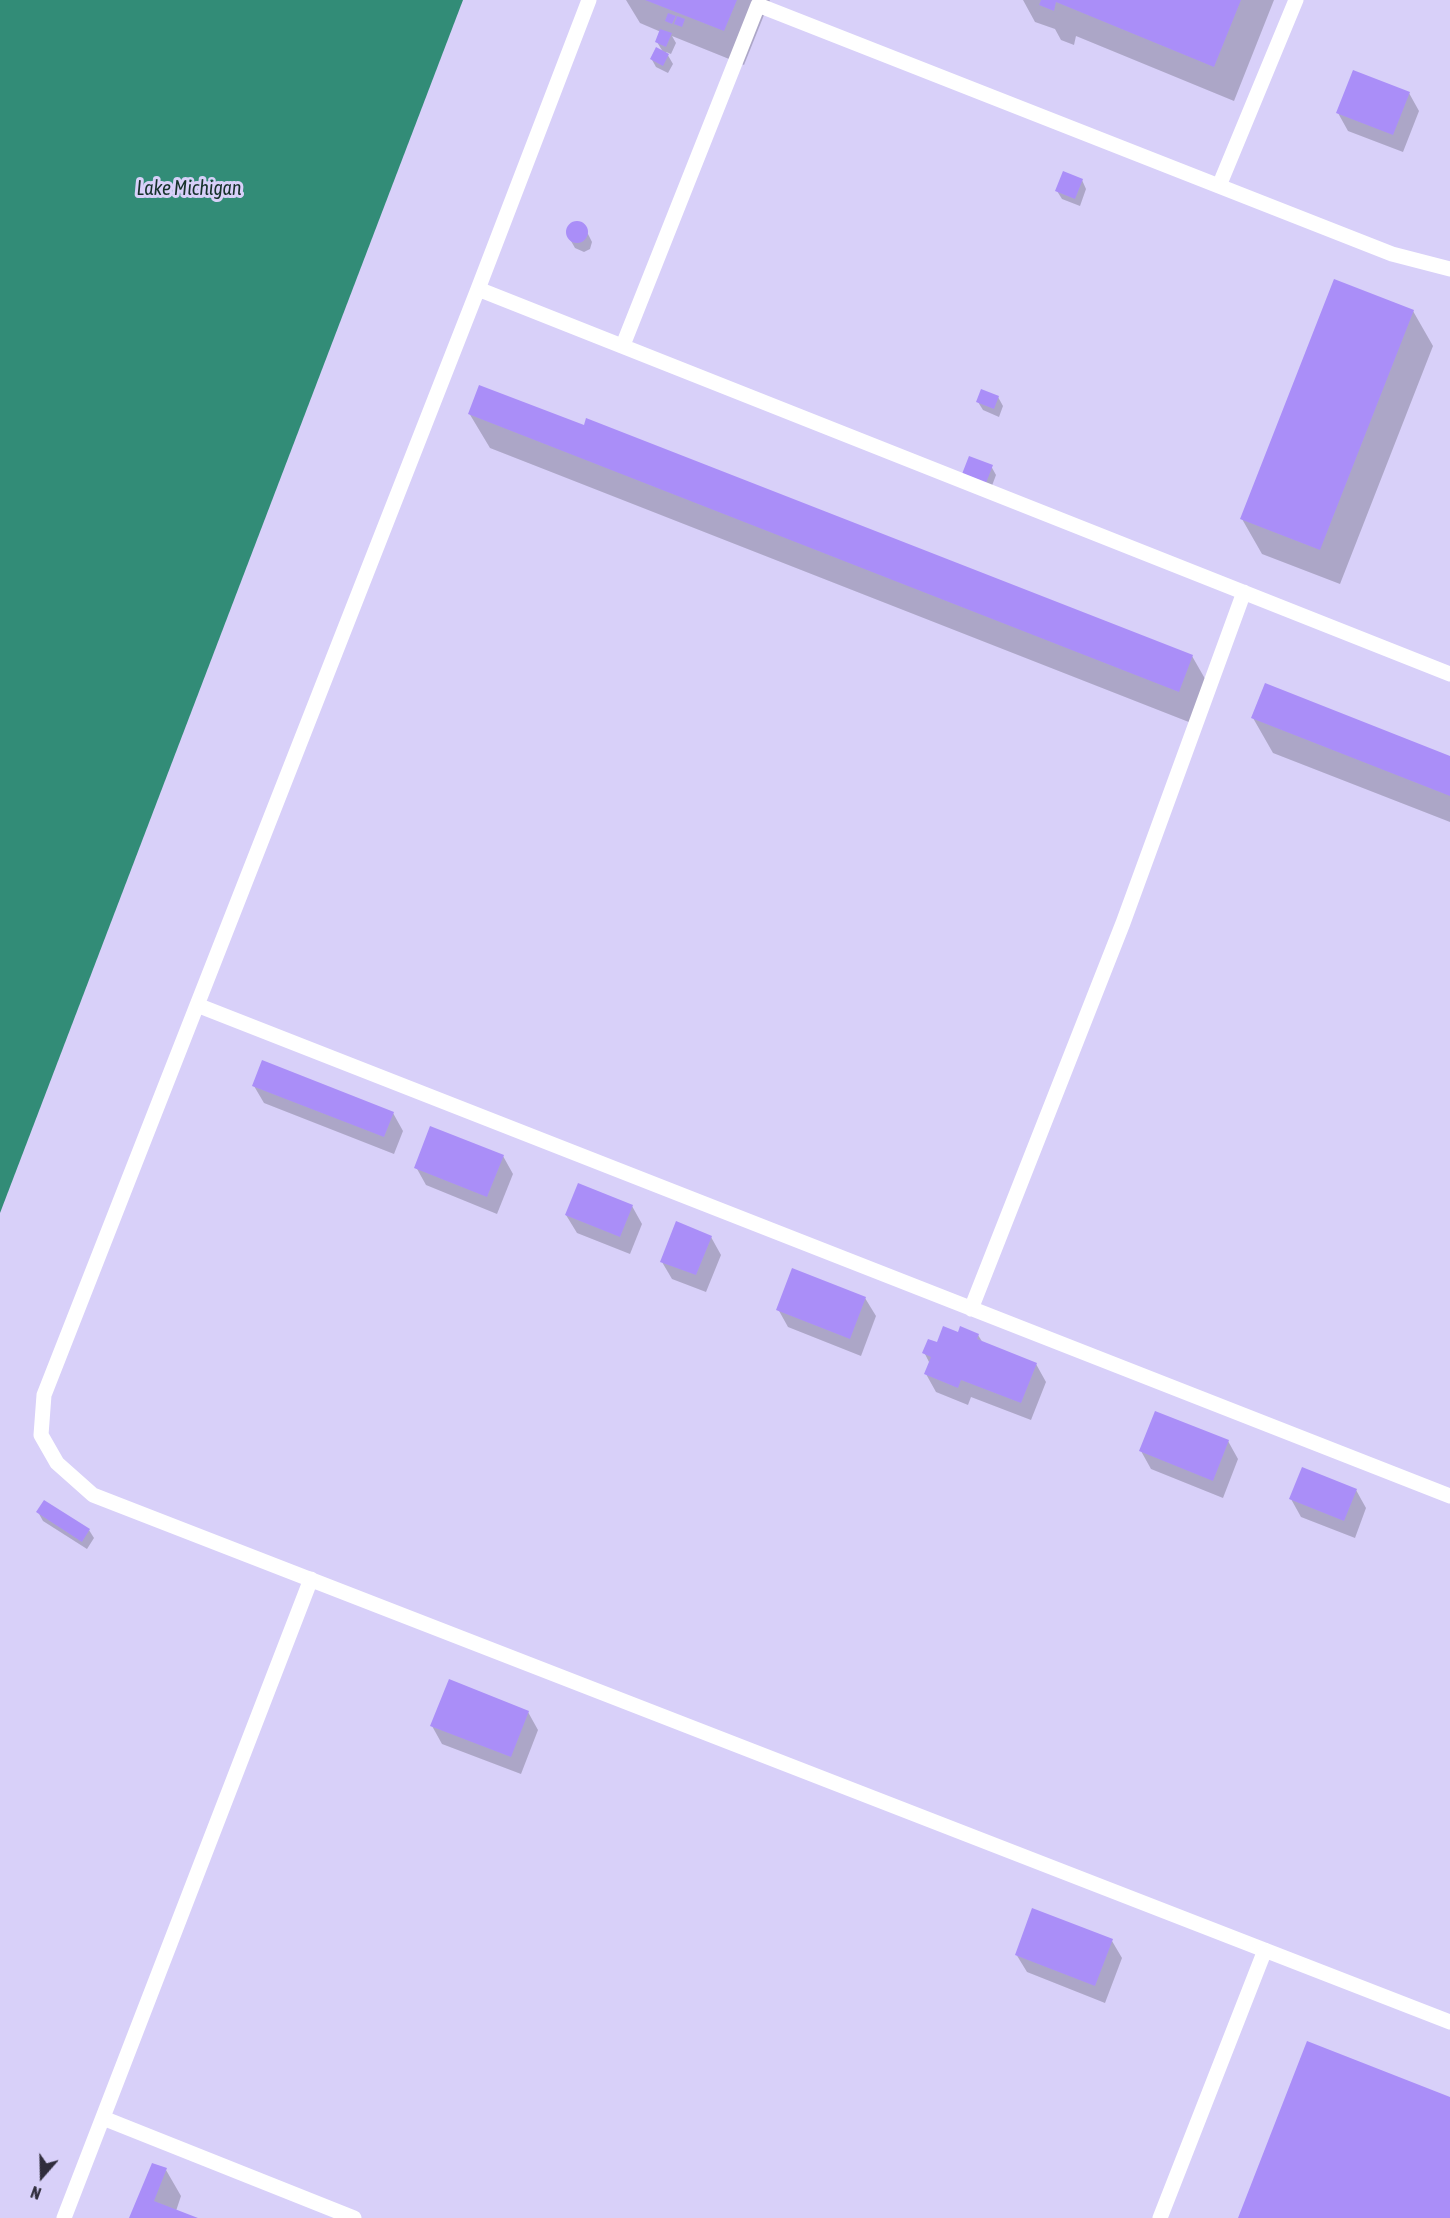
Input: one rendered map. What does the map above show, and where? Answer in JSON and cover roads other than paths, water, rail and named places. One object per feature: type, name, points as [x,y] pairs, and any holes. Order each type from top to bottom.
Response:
[{"type":"lane","points":[[589,0],[44,1395],[41,1435],[57,1463],[93,1495],[1450,2022]]},
{"type":"lane","points":[[1219,186],[1296,0]]},
{"type":"lane","points":[[623,345],[758,3],[1392,254],[1450,269]]},
{"type":"lane","points":[[478,289],[1450,674]]},
{"type":"lane","points":[[971,1309],[1123,922],[1244,592]]},
{"type":"lane","points":[[197,1005],[1450,1496]]},
{"type":"lane","points":[[64,2218],[311,1579]]},
{"type":"lane","points":[[1160,2218],[1265,1950]]},
{"type":"lane","points":[[103,2118],[354,2218]]},
{"type":"water","name":"Lake Michigan","points":[[0,0],[463,0],[0,1213]]}]
